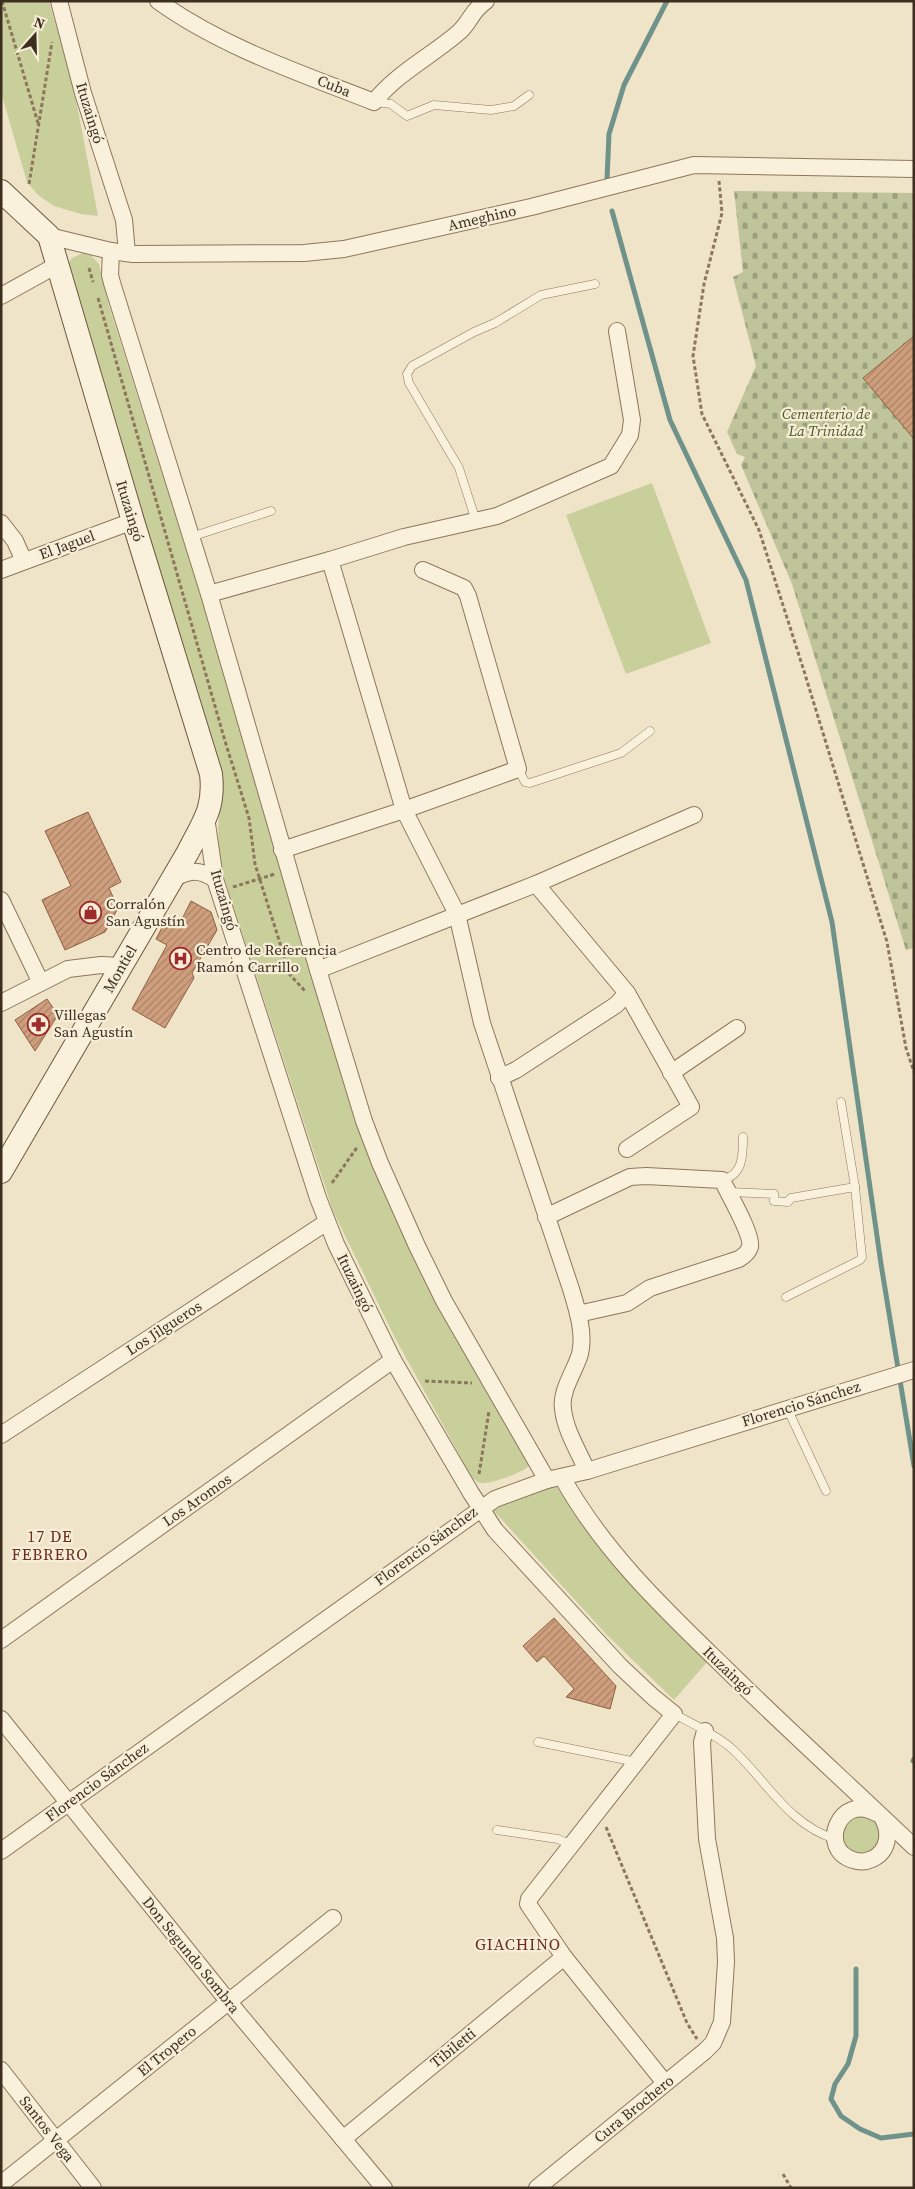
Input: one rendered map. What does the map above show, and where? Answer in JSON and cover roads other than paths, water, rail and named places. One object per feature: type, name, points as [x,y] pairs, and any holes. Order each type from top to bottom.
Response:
[{"type":"street","name":"Ituzaingó","points":[[59,1],[83,93],[124,220],[119,252],[110,274],[112,283],[192,537],[288,871],[364,1121],[398,1206],[444,1301],[554,1478],[575,1500],[648,1593],[880,1817],[913,1845]]},
{"type":"street","name":"Cuba","points":[[158,1],[175,13],[255,54],[374,102]]},
{"type":"street","points":[[374,102],[387,85],[459,33],[475,9],[486,1]]},
{"type":"street","name":"Ameghino","points":[[49,236],[119,252],[165,255],[324,252],[531,207],[694,165],[914,169]]},
{"type":"street","name":"Ameghino","points":[[1,191],[49,236],[58,264]]},
{"type":"street","name":"Ituzaingó","points":[[58,264],[133,521],[211,774],[212,798],[206,817],[218,886],[327,1222],[394,1360],[480,1507],[509,1546],[620,1666],[642,1688],[674,1714]]},
{"type":"street","points":[[1,296],[58,264]]},
{"type":"street","points":[[209,594],[404,537],[497,516],[611,466],[630,435],[632,420],[618,331]]},
{"type":"street","name":"El Jaguel","points":[[1,570],[133,521]]},
{"type":"street","points":[[1,523],[15,541],[24,561]]},
{"type":"street","points":[[330,560],[404,810],[457,914],[482,1023],[578,1314],[581,1342],[580,1352],[564,1397],[563,1408],[565,1419],[587,1470]]},
{"type":"street","points":[[282,850],[404,810],[518,768],[468,596],[464,588],[423,570]]},
{"type":"street","points":[[318,970],[536,884],[694,814]]},
{"type":"street","name":"Montiel","points":[[1,1172],[173,880],[206,817]]},
{"type":"street","points":[[173,880],[185,872],[204,872],[218,886]]},
{"type":"street","points":[[536,884],[628,994],[691,1107],[627,1149]]},
{"type":"street","points":[[1,900],[40,981]]},
{"type":"street","points":[[1,1003],[40,981],[68,969],[101,965],[121,966]]},
{"type":"street","points":[[499,1078],[516,1070],[616,1005],[628,994]]},
{"type":"street","points":[[671,1073],[737,1028]]},
{"type":"street","points":[[546,1217],[630,1177],[646,1176],[724,1186],[749,1239],[750,1246],[745,1256],[739,1260],[650,1288],[627,1303],[578,1314]]},
{"type":"street","name":"Los Jilgueros","points":[[1,1435],[327,1222]]},
{"type":"street","name":"Los Aromos","points":[[1,1640],[394,1360]]},
{"type":"street","name":"Florencio Sánchez","points":[[1,1851],[495,1498],[554,1478],[587,1470],[914,1370]]},
{"type":"street","points":[[665,2084],[564,1957],[528,1904],[529,1899],[674,1714]]},
{"type":"street","name":"Don Segundo Sombra","points":[[1,1719],[228,2001],[384,2188]]},
{"type":"street","name":"Cura Brochero","points":[[537,2188],[705,2051],[713,2043],[722,2022],[726,1962],[725,1938],[707,1839],[702,1742],[705,1731]]},
{"type":"street","points":[[846,1783],[850,1798],[846,1813],[836,1826],[835,1839],[841,1852],[855,1860],[872,1859],[884,1849],[913,1845]]},
{"type":"street","points":[[846,1813],[862,1808],[880,1817],[888,1833],[884,1849]]},
{"type":"street","name":"El Tropero","points":[[1,2184],[333,1918]]},
{"type":"street","name":"Tibiletti","points":[[343,2139],[564,1957]]},
{"type":"street","name":"Santos Vega","points":[[1,2070],[93,2188]]},
{"type":"lane","points":[[374,102],[391,104],[407,116],[434,105],[490,110],[514,106],[529,95]]},
{"type":"lane","points":[[477,522],[459,468],[408,383],[407,374],[412,366],[474,332],[496,323],[542,295],[595,284]]},
{"type":"lane","points":[[192,537],[272,511]]},
{"type":"lane","points":[[518,768],[525,782],[530,783],[621,754],[650,731]]},
{"type":"lane","points":[[786,1297],[860,1260],[862,1257],[855,1187],[841,1102]]},
{"type":"lane","points":[[724,1186],[743,1160],[742,1137]]},
{"type":"lane","points":[[724,1186],[774,1194],[774,1201],[788,1202],[791,1198],[855,1187]]},
{"type":"lane","points":[[787,1408],[826,1491]]},
{"type":"lane","points":[[674,1714],[731,1748],[771,1794],[794,1816],[810,1828],[835,1839]]},
{"type":"lane","points":[[538,1742],[636,1762]]},
{"type":"lane","points":[[497,1830],[558,1839],[571,1845]]},
{"type":"waterway","points":[[607,179],[609,134],[624,85],[667,1]]},
{"type":"waterway","points":[[612,211],[670,420],[746,580],[832,922],[881,1264],[914,1466]]},
{"type":"waterway","points":[[856,1969],[856,2036],[848,2064],[835,2084],[831,2099],[841,2116],[860,2129],[881,2138],[914,2134]]},
{"type":"place","name":"Corralón San Agustín","points":[[90,913]]},
{"type":"place","name":"Centro de Referencia Ramón Carrillo","points":[[180,959]]},
{"type":"place","name":"Villegas San Agustín","points":[[38,1024]]},
{"type":"district","name":"17 DE FEBRERO","points":[[50,1545]]},
{"type":"district","name":"GIACHINO","points":[[518,1944]]},
{"type":"park label","name":"Cementerio de La Trinidad","points":[[826,422]]}]
